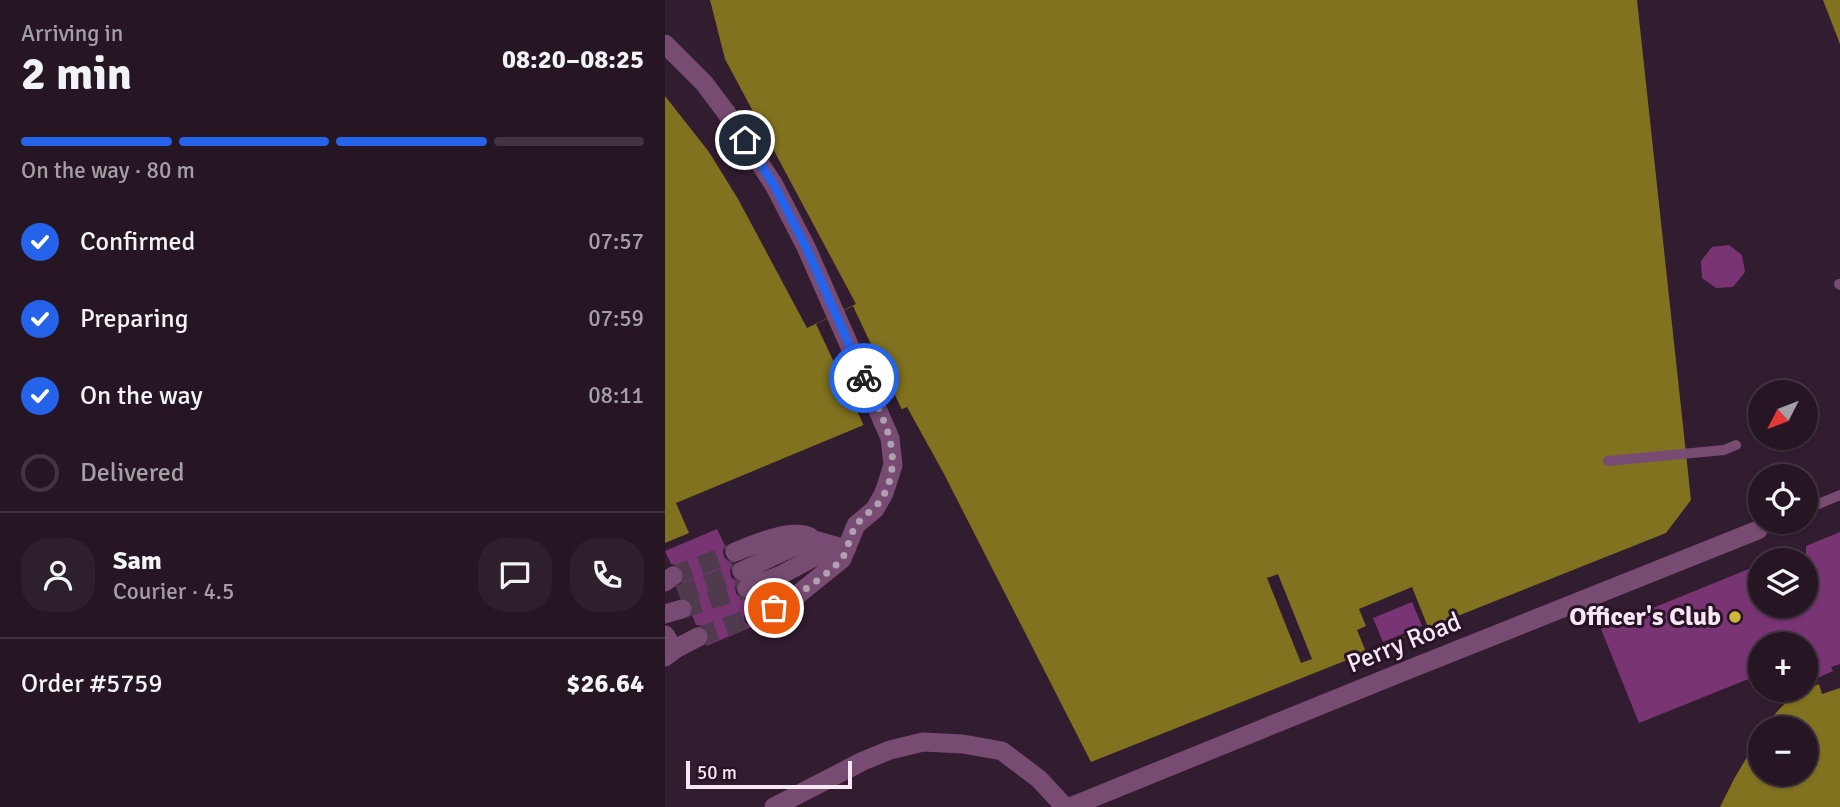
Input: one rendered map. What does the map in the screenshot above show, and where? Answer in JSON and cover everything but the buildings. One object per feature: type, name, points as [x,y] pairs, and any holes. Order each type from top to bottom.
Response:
[{"type":"street","points":[[665,44],[703,83],[728,115],[774,185],[806,247],[890,438],[893,465],[884,493],[875,509],[856,525],[841,547],[779,576],[750,580]]},
{"type":"street","name":"Perry Road","points":[[774,807],[863,761],[890,750],[923,743],[963,744],[1002,751],[1039,779],[1068,807],[1748,534]]},
{"type":"street","points":[[735,552],[778,537],[806,535],[814,540],[841,547]]},
{"type":"street","points":[[750,580],[793,547],[814,540]]},
{"type":"street","points":[[750,580],[765,612],[791,600],[814,583],[842,559],[841,547]]},
{"type":"street","points":[[668,648],[698,637]]},
{"type":"lane","points":[[1608,461],[1724,450],[1736,445]]},
{"type":"lane","points":[[1818,504],[1840,495]]},
{"type":"shaded area","points":[[710,0],[1637,0],[1691,500],[1666,533],[1091,762],[907,407],[676,503],[689,533],[665,543],[665,96],[709,152],[738,199],[807,328],[856,304],[725,59]]},
{"type":"shaded area","points":[[1823,0],[1840,0],[1840,44]]},
{"type":"shaded area","points":[[1818,684],[1822,694],[1840,688],[1840,807],[1720,807],[1748,755],[1748,786],[1818,786],[1818,716],[1774,716],[1787,702],[1818,702]]},
{"type":"pier","points":[[853,306],[902,410],[864,426],[816,324]]},
{"type":"pier","points":[[1278,574],[1312,659],[1301,663],[1267,578]]},
{"type":"pier","points":[[1412,587],[1428,627],[1366,652],[1357,630],[1366,626],[1359,609]]},
{"type":"tunnel","points":[[673,576],[735,552]]},
{"type":"tunnel","points":[[679,595],[742,571]]},
{"type":"tunnel","points":[[682,609],[747,588]]},
{"type":"tunnel","points":[[698,637],[756,616]]},
{"type":"way so far","points":[[774,608],[791,600],[842,559],[856,525],[875,509],[888,485],[893,465],[890,438],[864,378]]},
{"type":"place","name":"Officer's Club","points":[[1735,617]]},
{"type":"route","points":[[745,140],[774,185],[806,247],[864,378]]}]
